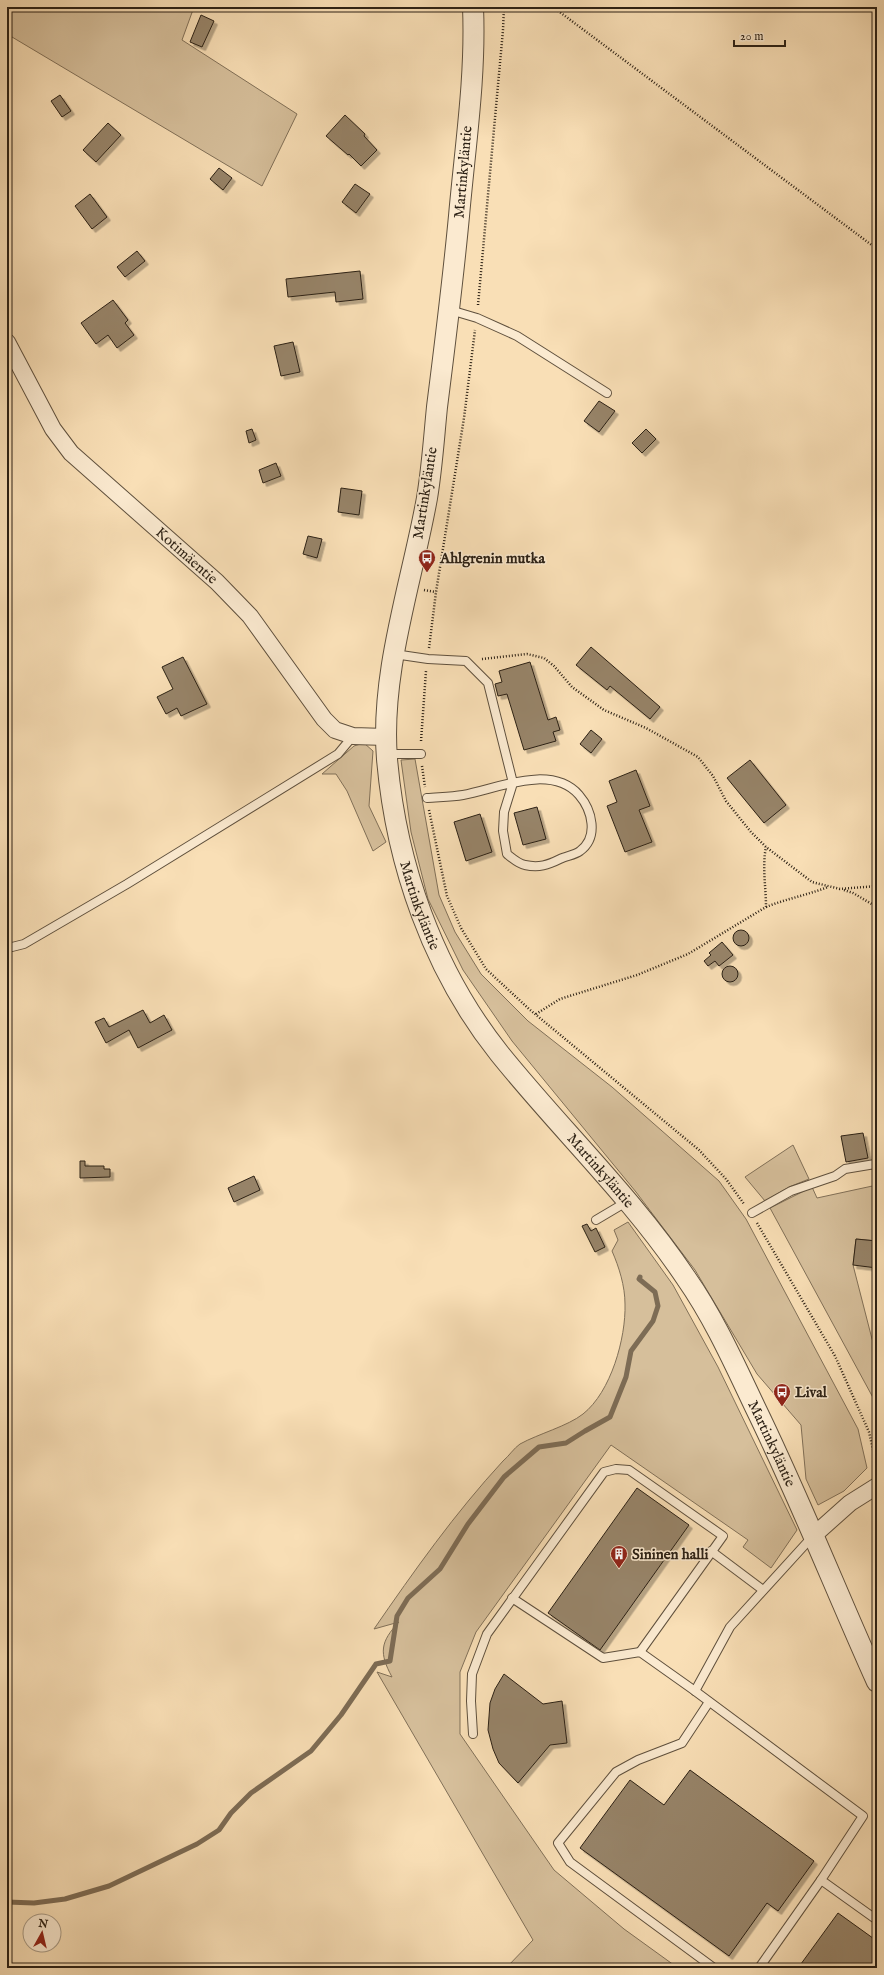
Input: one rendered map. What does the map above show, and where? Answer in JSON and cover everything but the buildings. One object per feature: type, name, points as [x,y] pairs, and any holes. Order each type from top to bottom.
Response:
[{"type":"street","name":"Martinkyläntie","points":[[473,7],[472,67],[450,310],[428,494],[394,654],[387,705],[386,746],[392,807],[410,884],[428,930],[449,976],[497,1051],[628,1201],[686,1278],[717,1329],[776,1450],[877,1682]]},
{"type":"street","name":"Kotimäentie","points":[[7,342],[53,428],[71,453],[222,587],[250,616],[324,719],[335,730],[386,746]]},
{"type":"street","points":[[813,1536],[850,1503],[877,1486]]},
{"type":"lane","points":[[450,310],[477,318],[517,336],[607,393]]},
{"type":"lane","points":[[394,654],[428,659],[466,661],[488,683],[513,782],[504,812],[503,831],[507,854],[523,865],[535,867],[547,866],[579,852],[588,841],[592,826],[590,812],[579,795],[566,785],[553,780],[513,782],[462,795],[426,798]]},
{"type":"lane","points":[[7,946],[12,947],[24,944],[126,884],[338,754],[353,736]]},
{"type":"lane","points":[[386,746],[421,754]]},
{"type":"lane","points":[[752,1213],[791,1191],[835,1176],[845,1169],[875,1164]]},
{"type":"lane","points":[[596,1220],[628,1201]]},
{"type":"lane","points":[[473,1734],[471,1701],[472,1674],[487,1634],[604,1472],[616,1469],[629,1470],[723,1536],[640,1652]]},
{"type":"lane","points":[[695,1691],[730,1627],[813,1536]]},
{"type":"lane","points":[[711,1552],[763,1590]]},
{"type":"lane","points":[[512,1598],[603,1658],[640,1652],[863,1816],[821,1880],[759,1968]]},
{"type":"lane","points":[[709,1702],[682,1743],[638,1760],[616,1772],[558,1843],[570,1862],[714,1968]]},
{"type":"lane","points":[[821,1880],[877,1920]]},
{"type":"path","points":[[504,7],[477,318],[464,418],[436,592],[423,702],[421,754],[426,798],[447,896],[461,928],[486,969],[536,1014],[699,1150],[726,1179],[752,1213],[835,1356],[869,1432],[877,1467]]},
{"type":"path","points":[[553,7],[877,249]]},
{"type":"path","points":[[424,590],[436,592]]},
{"type":"path","points":[[466,661],[527,654],[544,658],[554,666],[572,687],[604,710],[646,728],[698,757],[713,776],[726,801],[751,832],[766,847],[812,882],[853,892],[877,907]]},
{"type":"path","points":[[766,847],[763,862],[766,888],[766,907]]},
{"type":"path","points":[[840,889],[877,886]]},
{"type":"path","points":[[536,1014],[560,999],[637,975],[688,954],[766,907],[792,897],[812,893],[828,887]]},
{"type":"shaded area","points":[[7,7],[194,7],[182,40],[297,114],[262,186],[7,34]]},
{"type":"shaded area","points":[[364,743],[373,751],[369,806],[386,842],[373,851],[347,791],[336,774],[322,774],[354,746]]},
{"type":"shaded area","points":[[415,759],[439,895],[455,932],[481,974],[528,1021],[612,1087],[719,1181],[746,1219],[858,1429],[867,1468],[844,1491],[818,1505],[806,1479],[801,1425],[757,1374],[695,1270],[636,1192],[512,1041],[463,970],[428,899],[411,832],[401,760]]},
{"type":"shaded area","points":[[793,1145],[809,1179],[789,1187],[765,1201],[745,1177]]},
{"type":"shaded area","points":[[877,1185],[877,1241],[856,1239],[853,1265],[872,1339],[877,1352],[877,1405],[770,1208],[812,1187],[817,1198]]},
{"type":"shaded area","points":[[628,1222],[673,1285],[718,1367],[797,1530],[771,1568],[743,1547],[748,1540],[611,1445],[476,1632],[460,1672],[460,1734],[554,1870],[624,1929],[678,1968],[506,1968],[533,1940],[377,1672],[392,1677],[383,1654],[385,1642],[388,1636],[399,1622],[374,1629],[420,1564],[468,1501],[503,1461],[520,1444],[561,1426],[583,1414],[602,1392],[615,1364],[620,1348],[625,1318],[625,1297],[623,1284],[612,1251],[618,1240],[614,1230]]},
{"type":"waterway","points":[[7,1902],[34,1903],[65,1899],[109,1886],[197,1844],[219,1830],[231,1813],[251,1793],[311,1751],[341,1715],[376,1664],[390,1661],[397,1616],[408,1598],[440,1569],[468,1524],[504,1477],[539,1447],[566,1443],[610,1417],[626,1377],[631,1351],[653,1321],[658,1306],[655,1292],[639,1279],[640,1277]]},
{"type":"place","name":"Ahlgrenin mutka","points":[[427,573]]},
{"type":"place","name":"Lival","points":[[782,1407]]},
{"type":"place","name":"Sininen halli","points":[[619,1569]]}]
